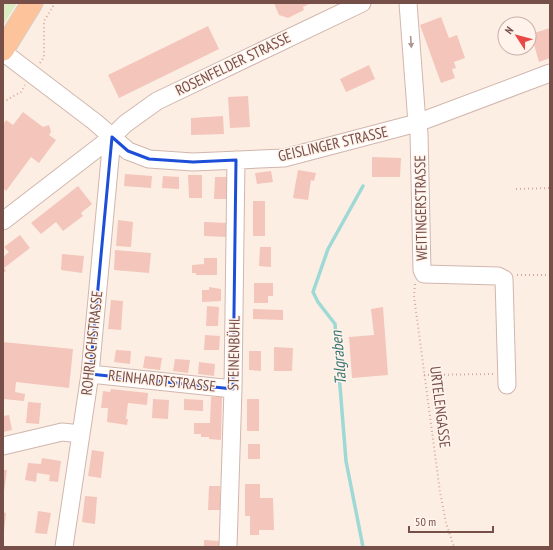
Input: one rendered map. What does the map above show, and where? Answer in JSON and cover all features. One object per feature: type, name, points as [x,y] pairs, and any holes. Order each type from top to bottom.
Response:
[{"type":"main road","points":[[3,51],[32,3]]},
{"type":"street","name":"ROSENFELDER STRASSE","points":[[3,221],[112,137],[125,124],[158,102],[362,3]]},
{"type":"street","name":"WEITINGERSTRASSE","points":[[408,3],[417,123],[420,133],[422,270],[424,274],[498,276],[504,279]]},
{"type":"street","points":[[3,51],[112,137]]},
{"type":"street","name":"GEISLINGER STRASSE","points":[[112,137],[128,151],[149,159],[193,162],[284,158],[417,123],[550,73]]},
{"type":"street","name":"ROHRLOCHSTRASSE","points":[[64,547],[90,374],[112,137]]},
{"type":"street","name":"STEINENBÜHL","points":[[228,547],[234,389],[236,160]]},
{"type":"street","points":[[504,279],[507,379]]},
{"type":"street","name":"REINHARDTSTRASSE","points":[[90,374],[234,389]]},
{"type":"street","points":[[3,446],[62,432],[81,434]]},
{"type":"path","points":[[3,102],[21,92],[44,57],[44,21],[55,3]]},
{"type":"path","points":[[516,189],[550,188]]},
{"type":"path","name":"URTELENGASSE","points":[[422,270],[415,282],[414,296],[440,492],[446,522],[454,547]]},
{"type":"path","points":[[504,279],[508,275],[550,275]]},
{"type":"path","points":[[424,375],[507,379]]},
{"type":"highlighted area","points":[[112,137],[128,151],[149,159],[193,162],[236,160],[233,389],[90,374]]},
{"type":"green space","points":[[3,3],[17,3],[4,24],[3,24]]},
{"type":"building","points":[[274,3],[311,3],[303,7],[304,10],[288,18],[279,15]]},
{"type":"building","points":[[441,17],[449,38],[457,35],[465,58],[454,62],[456,68],[452,69],[455,78],[441,83],[420,25]]},
{"type":"building","points":[[208,26],[219,49],[119,98],[108,75]]},
{"type":"building","points":[[550,28],[550,58],[539,62],[537,55],[537,32]]},
{"type":"building","points":[[369,65],[375,79],[346,92],[340,79]]},
{"type":"building","points":[[248,96],[250,127],[230,128],[228,97]]},
{"type":"building","points":[[23,112],[43,127],[49,125],[51,132],[49,135],[56,140],[39,163],[31,157],[6,191],[3,188],[3,125],[6,120],[13,125]]},
{"type":"building","points":[[223,116],[224,134],[191,135],[191,118]]},
{"type":"building","points":[[372,157],[401,158],[400,177],[372,177]]},
{"type":"building","points":[[298,170],[316,173],[314,181],[311,180],[308,200],[293,198]]},
{"type":"building","points":[[271,171],[273,182],[257,184],[255,173]]},
{"type":"building","points":[[125,174],[152,176],[151,188],[124,186]]},
{"type":"building","points":[[188,175],[202,175],[202,198],[189,198]]},
{"type":"building","points":[[163,176],[179,177],[179,189],[162,188]]},
{"type":"building","points":[[215,177],[227,177],[227,199],[214,199]]},
{"type":"building","points":[[78,186],[92,204],[81,213],[83,216],[63,231],[56,222],[41,234],[31,223]]},
{"type":"building","points":[[253,201],[265,201],[265,236],[253,236]]},
{"type":"building","points":[[118,220],[133,222],[131,247],[116,246]]},
{"type":"building","points":[[204,222],[228,223],[227,237],[204,236]]},
{"type":"building","points":[[20,235],[30,248],[4,268],[6,271],[3,273],[3,257],[9,252],[4,247]]},
{"type":"building","points":[[260,247],[271,247],[271,267],[259,266]]},
{"type":"building","points":[[115,250],[151,253],[149,273],[114,270]]},
{"type":"building","points":[[62,254],[84,256],[82,273],[61,270]]},
{"type":"building","points":[[204,258],[217,258],[217,275],[196,275],[196,273],[192,273],[192,265],[204,264]]},
{"type":"building","points":[[254,283],[273,283],[273,296],[268,296],[268,303],[254,303]]},
{"type":"building","points":[[209,287],[221,289],[221,301],[202,302],[202,290],[209,290]]},
{"type":"building","points":[[111,300],[123,301],[121,330],[108,329]]},
{"type":"building","points":[[207,306],[219,307],[218,326],[206,326]]},
{"type":"building","points":[[383,307],[388,375],[352,378],[349,337],[374,335],[371,309]]},
{"type":"building","points":[[253,309],[283,310],[283,320],[253,319]]},
{"type":"building","points":[[205,335],[220,336],[219,350],[204,350]]},
{"type":"building","points":[[3,342],[73,349],[69,388],[16,382],[15,392],[25,394],[24,401],[3,399]]},
{"type":"building","points":[[274,347],[293,348],[292,371],[274,371]]},
{"type":"building","points":[[116,350],[131,351],[130,364],[114,362]]},
{"type":"building","points":[[249,351],[261,351],[261,371],[249,370]]},
{"type":"building","points":[[145,356],[162,358],[160,370],[143,368]]},
{"type":"building","points":[[175,359],[190,360],[188,373],[173,371]]},
{"type":"building","points":[[199,362],[215,364],[214,376],[198,374]]},
{"type":"building","points":[[111,389],[148,393],[147,405],[128,403],[126,419],[128,419],[127,425],[107,422],[108,408],[101,408],[103,391],[110,392]]},
{"type":"building","points":[[211,397],[222,397],[221,440],[209,439],[209,437],[201,437],[201,434],[194,434],[194,423],[210,423]]},
{"type":"building","points":[[153,399],[169,400],[168,419],[152,418]]},
{"type":"building","points":[[184,399],[203,400],[203,411],[184,410]]},
{"type":"building","points":[[247,399],[259,399],[259,431],[247,431]]},
{"type":"building","points":[[28,402],[41,403],[39,424],[26,423]]},
{"type":"building","points":[[9,415],[12,430],[3,432],[3,416]]},
{"type":"building","points":[[248,444],[260,444],[260,459],[248,459]]},
{"type":"building","points":[[92,450],[104,452],[101,478],[88,476]]},
{"type":"building","points":[[42,458],[61,461],[58,482],[49,481],[50,475],[37,473],[36,482],[25,480],[28,463],[41,464]]},
{"type":"building","points":[[3,470],[7,470],[4,492],[3,492]]},
{"type":"building","points":[[245,484],[260,484],[260,498],[273,498],[274,530],[259,530],[259,535],[250,535],[250,516],[245,516]]},
{"type":"building","points":[[209,486],[220,486],[220,510],[208,510]]},
{"type":"building","points":[[85,496],[97,497],[95,524],[82,522]]},
{"type":"building","points":[[38,511],[51,513],[47,534],[35,533]]},
{"type":"building","points":[[3,512],[6,513],[4,531],[3,531]]},
{"type":"building","points":[[204,540],[220,541],[220,547],[204,547]]},
{"type":"waterway","name":"Talgraben","points":[[363,186],[328,249],[313,292],[318,302],[335,324],[346,461],[363,547]]}]
